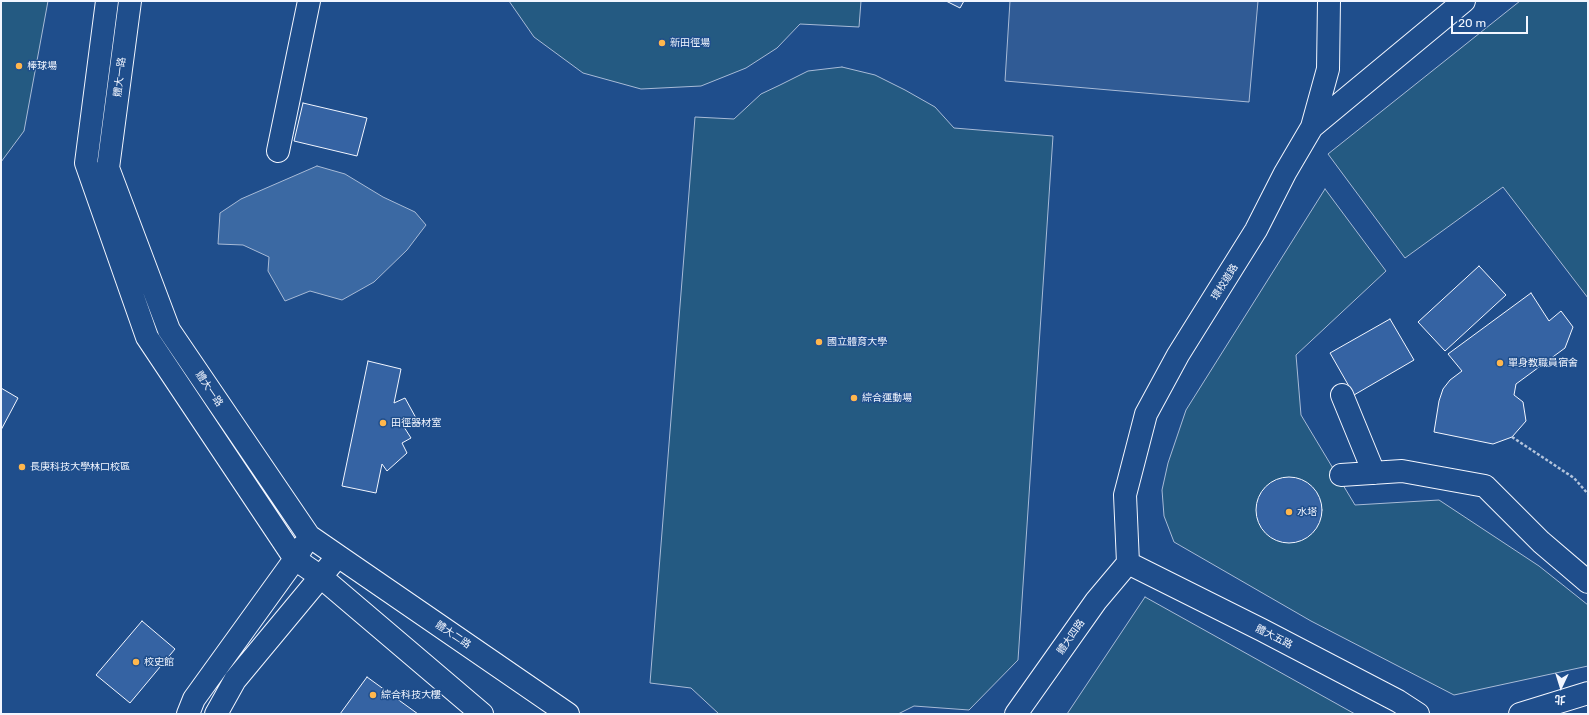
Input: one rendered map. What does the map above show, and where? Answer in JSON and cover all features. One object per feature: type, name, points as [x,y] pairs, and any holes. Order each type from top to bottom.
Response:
[{"type":"street","points":[[107,1],[86,163],[147,337],[295,559],[321,577],[482,714]]},
{"type":"street","name":"體大一路","points":[[130,1],[108,168],[169,330],[309,536],[338,556]]},
{"type":"street","points":[[278,151],[309,1]]},
{"type":"street","name":"環校道路","points":[[1128,563],[1124,495],[1146,414],[1178,355],[1256,230],[1285,173],[1312,126],[1328,69],[1329,1]]},
{"type":"street","points":[[1312,126],[1464,1]]},
{"type":"street","points":[[1342,395],[1374,473]]},
{"type":"street","points":[[1342,475],[1402,471],[1485,486],[1541,542],[1588,582]]},
{"type":"street","points":[[188,714],[194,699],[295,559],[309,536]]},
{"type":"street","points":[[216,714],[235,680],[338,556]]},
{"type":"street","name":"體大二路","points":[[338,556],[568,714]]},
{"type":"street","name":"體大四路","points":[[1016,714],[1096,601],[1128,563]]},
{"type":"street","name":"體大五路","points":[[1128,563],[1262,630],[1398,701],[1418,714]]},
{"type":"street","points":[[1520,714],[1588,693]]},
{"type":"path","points":[[1512,437],[1574,478],[1588,494]]},
{"type":"shaded area","name":"棒球場","points":[[1,1],[48,1],[24,131],[1,162]]},
{"type":"shaded area","name":"新田徑場","points":[[509,1],[861,1],[859,27],[800,24],[777,48],[746,68],[701,86],[641,89],[583,73],[534,37]]},
{"type":"shaded area","points":[[1010,1],[1258,1],[1249,102],[1005,81]]},
{"type":"shaded area","points":[[1520,1],[1588,1],[1588,298],[1503,187],[1405,258],[1328,154]]},
{"type":"shaded area","name":"綜合運動場","points":[[842,67],[875,75],[905,90],[935,107],[954,128],[1053,136],[1018,660],[969,710],[914,706],[898,714],[719,714],[691,688],[650,683],[695,117],[734,119],[761,94],[808,71]]},
{"type":"shaded area","points":[[317,166],[345,174],[383,197],[415,212],[426,225],[407,250],[374,282],[342,300],[310,291],[285,301],[268,271],[269,257],[243,245],[218,244],[220,213],[241,199]]},
{"type":"shaded area","points":[[1325,189],[1386,271],[1296,355],[1301,415],[1355,505],[1439,500],[1539,566],[1588,605],[1588,666],[1454,695],[1311,621],[1174,542],[1164,516],[1162,490],[1168,463],[1186,410]]},
{"type":"shaded area","points":[[1145,597],[1355,714],[1067,714]]},
{"type":"building","points":[[946,1],[964,1],[960,8]]},
{"type":"building","points":[[303,103],[367,118],[357,156],[294,141]]},
{"type":"building","points":[[1479,266],[1506,295],[1445,351],[1418,322]]},
{"type":"building","name":"單身教職員宿舍","points":[[1531,293],[1549,321],[1561,311],[1573,327],[1565,348],[1516,384],[1514,395],[1523,402],[1526,421],[1512,437],[1493,444],[1434,432],[1439,401],[1443,389],[1450,380],[1462,371],[1448,354]]},
{"type":"building","points":[[1390,319],[1414,360],[1354,395],[1330,353]]},
{"type":"building","name":"田徑器材室","points":[[368,361],[401,369],[394,403],[405,398],[416,418],[404,427],[411,438],[402,443],[407,453],[387,471],[382,464],[376,493],[342,486]]},
{"type":"building","points":[[1,388],[18,398],[1,430]]},
{"type":"building","name":"水塔","points":[[1289,477],[1302,480],[1312,487],[1319,497],[1322,510],[1319,523],[1312,533],[1302,540],[1289,543],[1276,540],[1266,533],[1259,523],[1256,510],[1259,497],[1266,487],[1276,480]]},
{"type":"building","name":"校史館","points":[[142,621],[175,649],[130,703],[96,675]]},
{"type":"building","name":"綜合科技大樓","points":[[367,677],[418,714],[340,714]]},
{"type":"place","name":"新田徑場","points":[[662,43]]},
{"type":"place","name":"棒球場","points":[[19,66]]},
{"type":"place","name":"國立體育大學","points":[[819,342]]},
{"type":"place","name":"單身教職員宿舍","points":[[1500,363]]},
{"type":"place","name":"綜合運動場","points":[[854,398]]},
{"type":"place","name":"田徑器材室","points":[[383,423]]},
{"type":"place","name":"長庚科技大學林口校區","points":[[22,467]]},
{"type":"place","name":"水塔","points":[[1289,512]]},
{"type":"place","name":"校史館","points":[[136,662]]},
{"type":"place","name":"綜合科技大樓","points":[[373,695]]}]
